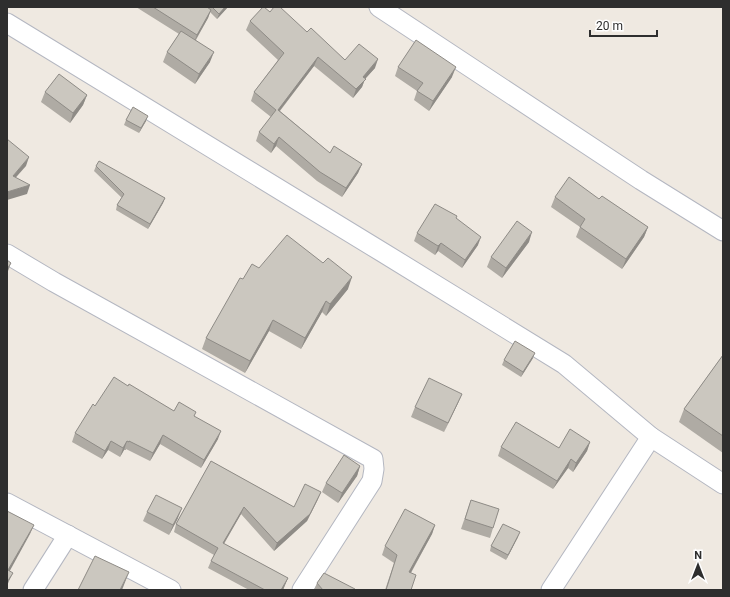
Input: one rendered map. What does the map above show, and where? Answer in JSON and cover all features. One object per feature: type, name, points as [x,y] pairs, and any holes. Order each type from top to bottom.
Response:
[{"type":"street","points":[[379,7],[641,180],[721,225]]},
{"type":"street","points":[[7,23],[564,364],[651,437],[723,484]]},
{"type":"street","points":[[7,254],[54,282],[373,458],[374,469],[372,481],[302,590]]},
{"type":"street","points":[[550,590],[651,437]]},
{"type":"street","points":[[7,503],[171,590]]},
{"type":"street","points":[[33,590],[68,535]]},
{"type":"building","points":[[153,7],[207,7],[211,10],[197,35]]},
{"type":"building","points":[[212,7],[225,7],[219,14]]},
{"type":"building","points":[[263,7],[270,12],[274,7],[280,7],[307,32],[311,28],[345,60],[359,44],[378,59],[363,77],[366,79],[356,89],[318,57],[278,110],[330,153],[334,146],[362,164],[346,188],[320,172],[279,137],[274,144],[259,132],[276,110],[254,92],[284,53],[250,21]]},
{"type":"building","points":[[181,31],[214,52],[199,74],[167,52]]},
{"type":"building","points":[[416,40],[456,67],[433,101],[417,91],[423,83],[398,67]]},
{"type":"building","points":[[59,74],[87,95],[73,113],[45,92]]},
{"type":"building","points":[[133,107],[148,116],[141,128],[126,120]]},
{"type":"building","points":[[7,139],[29,157],[13,176],[30,185],[7,192]]},
{"type":"building","points":[[99,161],[165,198],[150,224],[117,205],[124,194],[96,166]]},
{"type":"building","points":[[569,177],[599,199],[602,196],[648,227],[626,259],[580,227],[585,219],[555,197]]},
{"type":"building","points":[[435,204],[457,216],[456,218],[481,237],[465,260],[441,243],[438,246],[417,233]]},
{"type":"building","points":[[517,221],[532,232],[506,268],[491,257]]},
{"type":"building","points":[[287,235],[323,263],[328,258],[352,277],[330,304],[326,301],[305,338],[273,320],[250,361],[206,338],[240,278],[243,279],[252,264],[259,268]]},
{"type":"building","points":[[7,260],[11,263],[7,269]]},
{"type":"building","points":[[515,341],[535,353],[523,372],[504,360]]},
{"type":"building","points":[[723,355],[723,436],[684,409]]},
{"type":"building","points":[[114,377],[128,386],[129,384],[174,411],[179,402],[196,412],[194,416],[221,431],[204,460],[163,435],[153,453],[129,441],[127,441],[123,448],[111,441],[105,451],[75,433],[93,404],[95,406]]},
{"type":"building","points":[[429,378],[462,394],[448,423],[415,407]]},
{"type":"building","points":[[516,422],[559,448],[570,429],[590,442],[576,463],[571,459],[557,481],[501,447]]},
{"type":"building","points":[[344,455],[360,466],[342,493],[326,483]]},
{"type":"building","points":[[211,461],[294,507],[305,484],[321,492],[310,514],[277,543],[244,507],[223,543],[288,578],[281,590],[265,590],[211,561],[218,548],[176,524]]},
{"type":"building","points":[[156,495],[182,508],[173,525],[147,512]]},
{"type":"building","points":[[471,500],[499,509],[493,528],[465,519]]},
{"type":"building","points":[[405,509],[435,525],[409,572],[416,575],[411,590],[386,590],[397,555],[385,546]]},
{"type":"building","points":[[7,511],[34,525],[8,570],[13,573],[7,582]]},
{"type":"building","points":[[503,524],[520,532],[508,555],[491,546]]},
{"type":"building","points":[[95,556],[129,572],[120,590],[78,590]]},
{"type":"building","points":[[324,573],[355,590],[323,590],[317,583]]}]
